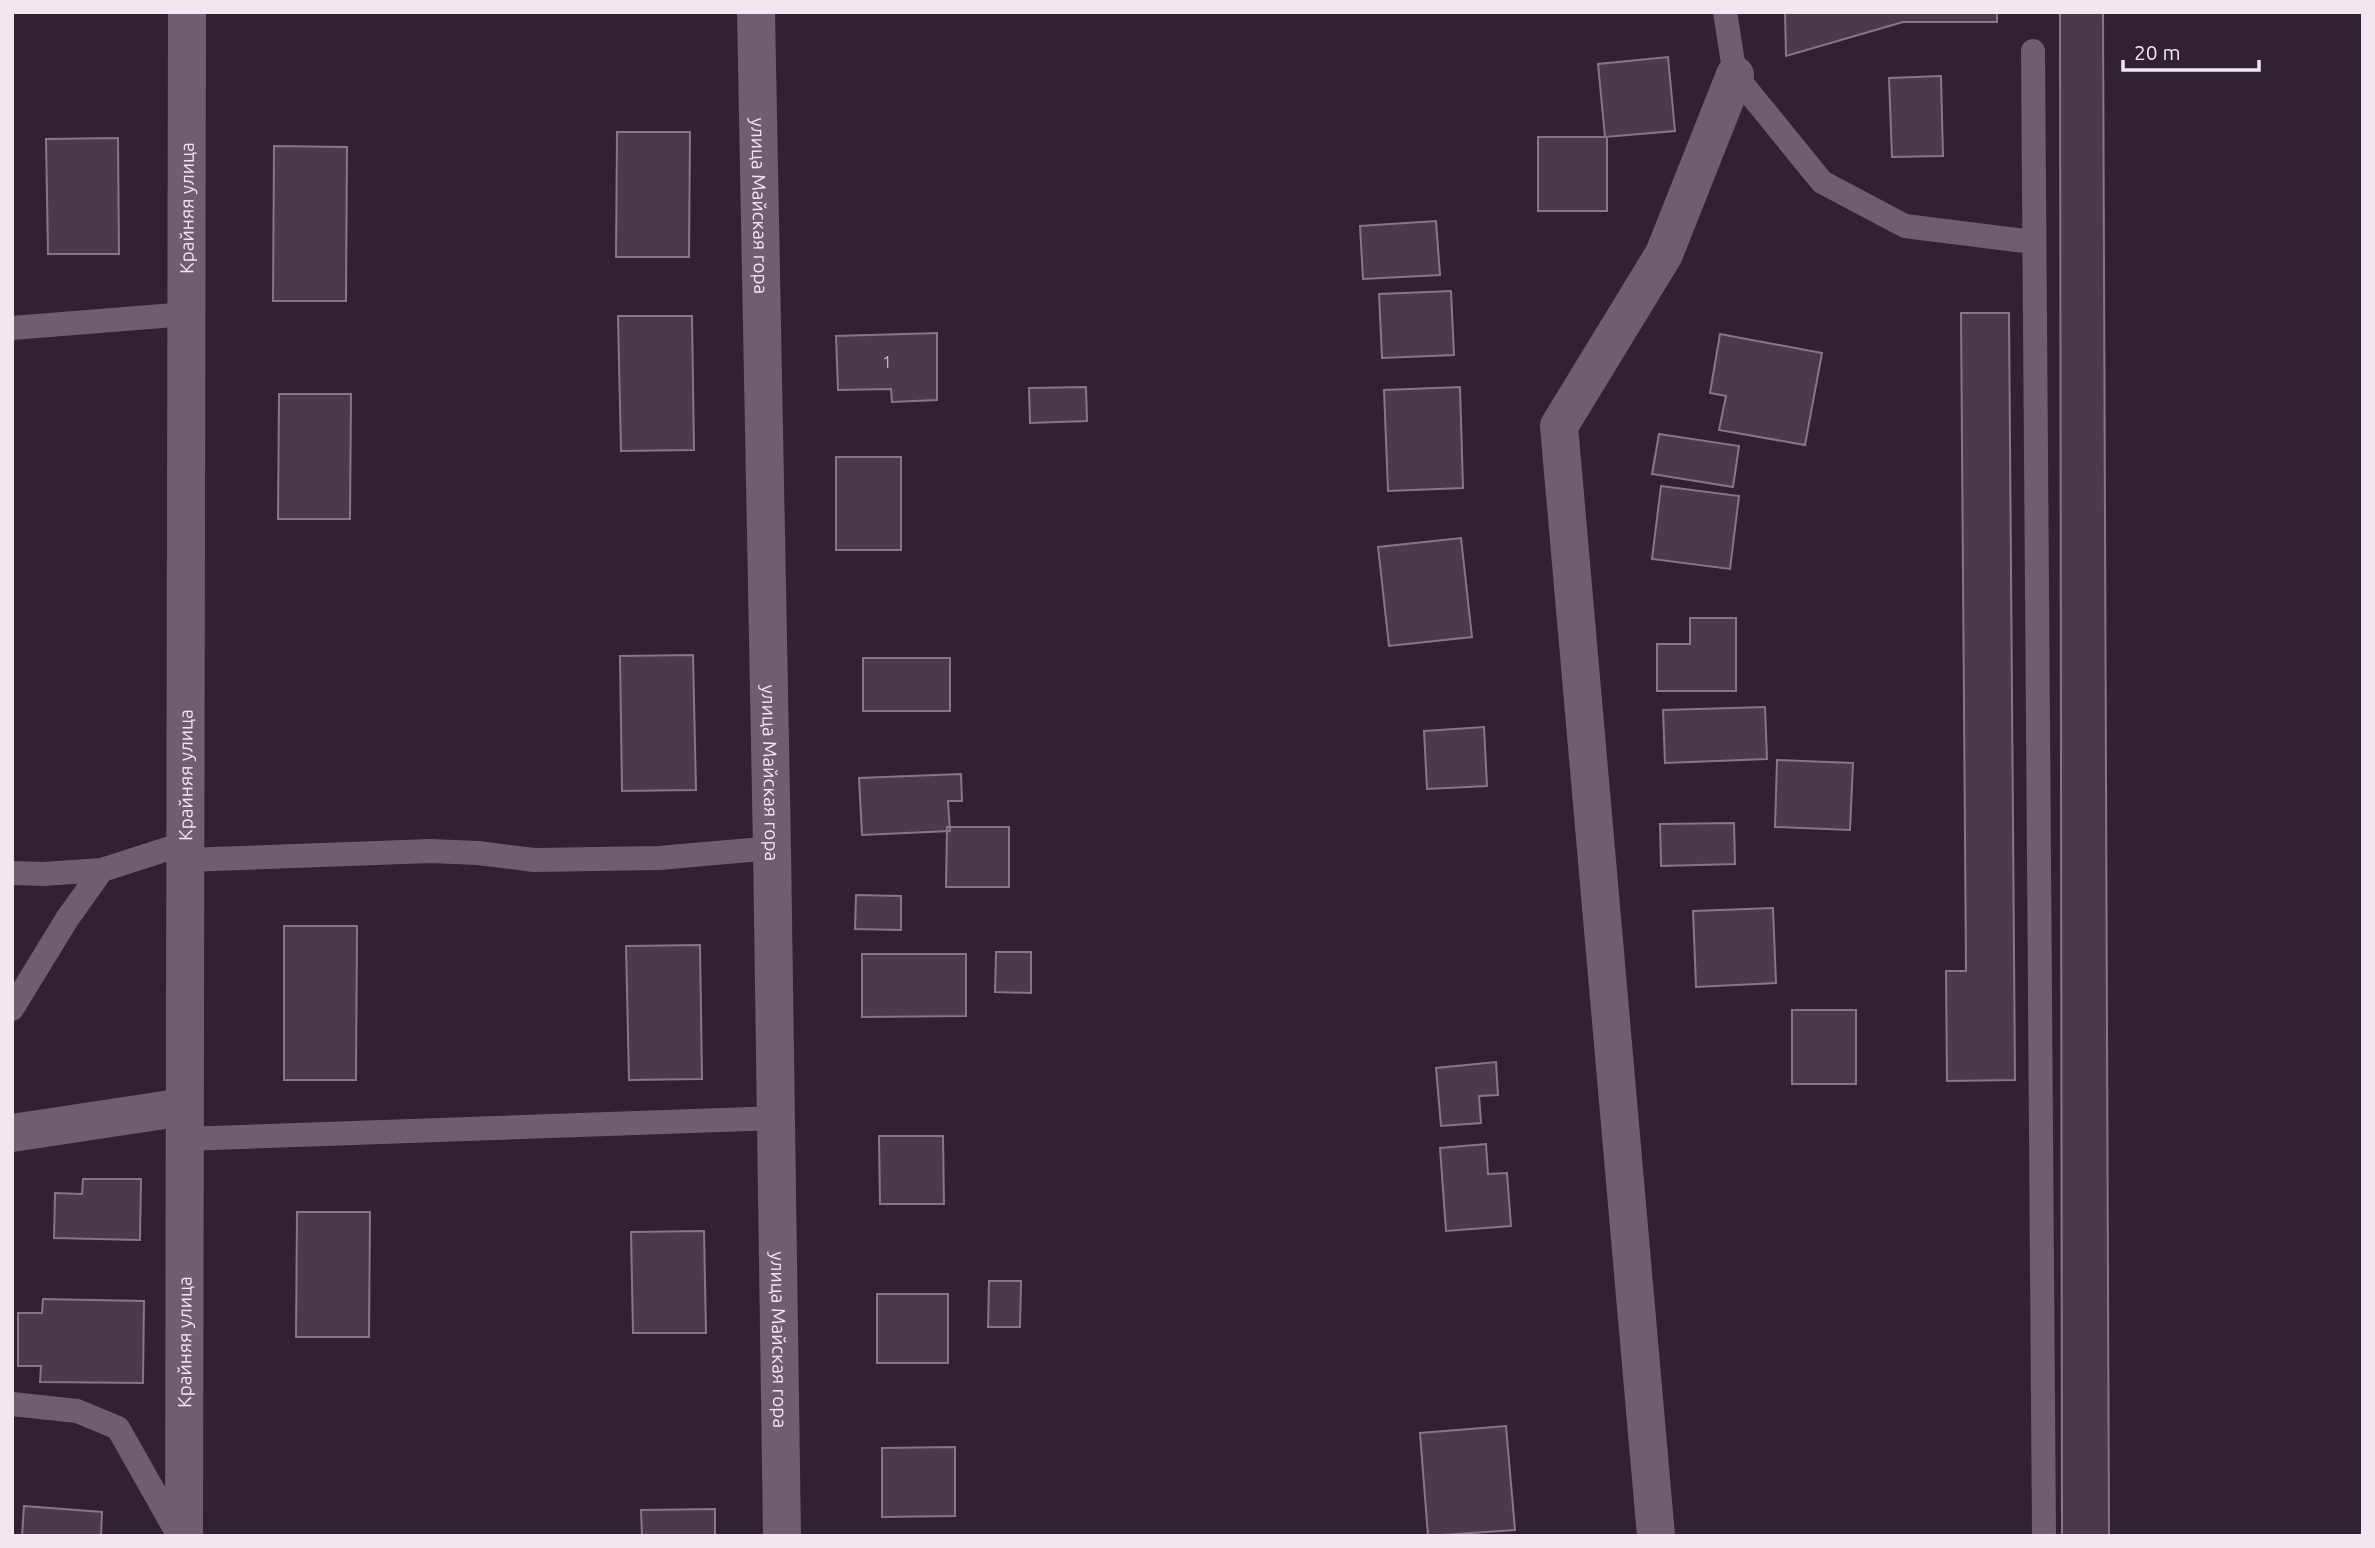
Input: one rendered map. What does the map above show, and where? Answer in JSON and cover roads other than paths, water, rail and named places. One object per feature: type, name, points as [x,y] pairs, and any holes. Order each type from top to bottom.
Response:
[{"type":"street","name":"Крайняя улица","points":[[181,1536],[187,12]]},
{"type":"street","name":"улица Майская гора","points":[[756,12],[782,1536]]},
{"type":"street","points":[[1656,1536],[1559,426],[1664,254],[1735,75]]},
{"type":"street","points":[[12,1133],[184,1123]]},
{"type":"lane","points":[[1725,12],[1735,75],[1822,182],[1905,226],[2033,242]]},
{"type":"lane","points":[[2033,51],[2044,1536]]},
{"type":"lane","points":[[12,328],[187,314]]},
{"type":"lane","points":[[12,873],[102,870],[185,852],[430,851],[478,853],[534,860],[659,858],[772,848]]},
{"type":"lane","points":[[12,1009],[67,919],[102,870]]},
{"type":"lane","points":[[184,1123],[776,1118]]},
{"type":"lane","points":[[12,1404],[76,1411],[118,1428],[181,1536]]}]
